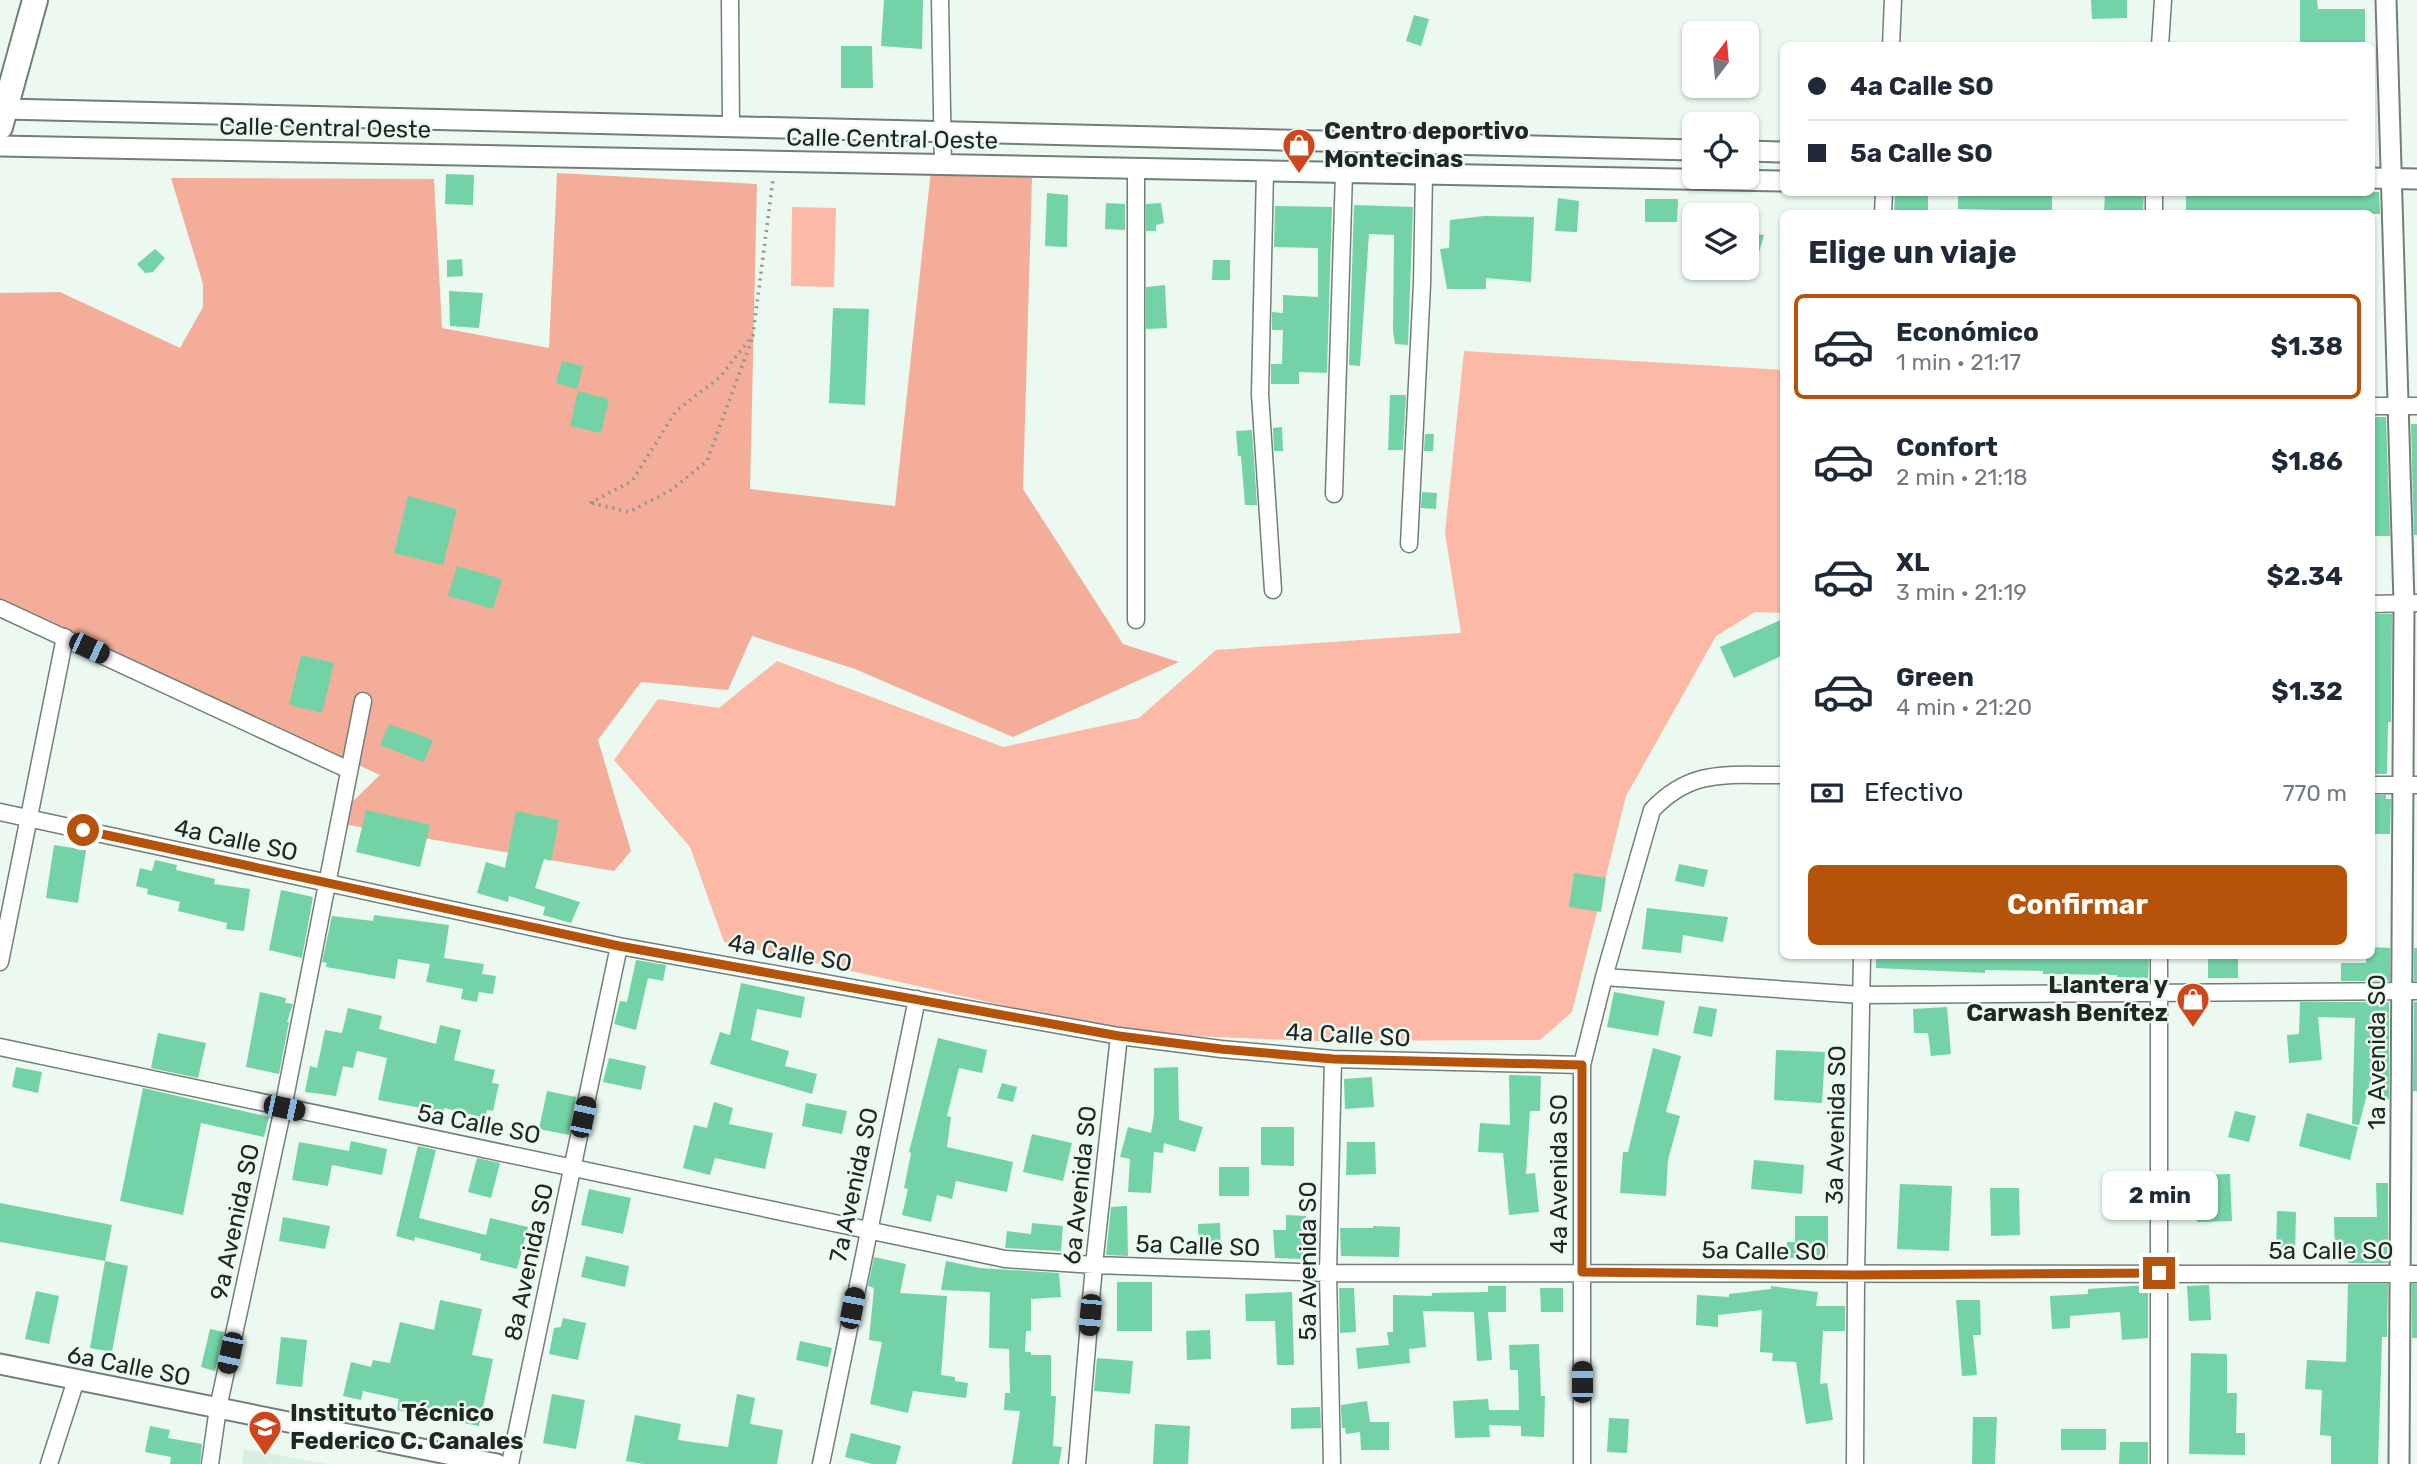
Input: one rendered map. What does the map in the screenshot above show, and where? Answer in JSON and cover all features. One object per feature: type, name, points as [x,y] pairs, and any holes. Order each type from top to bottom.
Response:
[{"type":"main road","points":[[3,118],[35,0]]},
{"type":"street","points":[[730,0],[731,126]]},
{"type":"street","points":[[940,0],[943,164]]},
{"type":"street","points":[[1891,42],[1893,0]]},
{"type":"street","points":[[2161,42],[2163,0]]},
{"type":"street","name":"1a Avenida SO","points":[[2386,0],[2381,178],[2410,603],[2409,1274],[2399,1464]]},
{"type":"street","name":"Calle Central Oeste","points":[[3,118],[731,126],[1682,150]]},
{"type":"street","name":"Calle Central Oeste","points":[[0,146],[1780,181]]},
{"type":"street","points":[[1759,151],[1780,152]]},
{"type":"street","points":[[1136,168],[1136,620]]},
{"type":"street","points":[[1265,171],[1260,394],[1273,590]]},
{"type":"street","points":[[1335,494],[1345,173]]},
{"type":"street","points":[[1409,544],[1422,285],[1424,174]]},
{"type":"street","points":[[2381,178],[2417,179]]},
{"type":"street","points":[[2375,406],[2417,406]]},
{"type":"street","points":[[2375,604],[2410,603]]},
{"type":"street","points":[[0,608],[349,771]]},
{"type":"street","points":[[0,962],[65,637]]},
{"type":"street","name":"9a Avenida SO","points":[[210,1464],[218,1408],[284,1108],[363,701]]},
{"type":"street","name":"4a Avenida SO","points":[[1582,1464],[1582,1065],[1604,977],[1652,810],[1667,794],[1683,784],[1709,776],[1780,775]]},
{"type":"street","points":[[2375,785],[2411,785]]},
{"type":"street","name":"4a Calle SO","points":[[0,812],[619,946],[1119,1036],[1333,1059],[1582,1065]]},
{"type":"street","name":"8a Avenida SO","points":[[510,1464],[619,946]]},
{"type":"street","name":"3a Avenida SO","points":[[1855,1464],[1862,959]]},
{"type":"street","points":[[2159,959],[2159,1464]]},
{"type":"street","points":[[1604,977],[1861,995],[2410,991]]},
{"type":"street","name":"7a Avenida SO","points":[[821,1464],[916,999]]},
{"type":"street","name":"6a Avenida SO","points":[[1077,1464],[1094,1265],[1119,1036]]},
{"type":"street","name":"5a Calle SO","points":[[0,1047],[1005,1259],[1094,1265],[1328,1273],[2409,1274]]},
{"type":"street","name":"5a Avenida SO","points":[[1332,1464],[1328,1273],[1333,1059]]},
{"type":"street","name":"6a Calle SO","points":[[0,1364],[497,1464]]},
{"type":"street","points":[[49,1464],[76,1380]]},
{"type":"path","points":[[753,335],[720,377],[676,411],[632,481],[590,503],[629,512],[671,490],[707,461],[753,335],[773,178]]},
{"type":"shaded area","points":[[931,170],[1032,178],[1023,489],[1123,644],[1179,662],[1013,737],[855,669],[752,636],[728,690],[641,682],[598,740],[631,851],[614,871],[331,822],[380,775],[0,600],[0,293],[60,292],[180,348],[203,307],[203,284],[171,178],[434,179],[442,328],[549,348],[557,173],[757,184],[750,489],[895,506]]},
{"type":"shaded area","points":[[792,207],[836,208],[834,287],[791,286]]},
{"type":"shaded area","points":[[1464,351],[1780,370],[1780,613],[1755,612],[1716,636],[1626,796],[1572,1012],[1540,1040],[1314,1041],[1094,1032],[1096,1023],[1076,1022],[724,942],[690,847],[614,760],[658,699],[719,708],[777,661],[1003,747],[1139,718],[1216,650],[1461,633],[1445,533]]},
{"type":"shaded area","name":"Instituto Técnico Federico C. Canales","points":[[245,1449],[327,1464],[242,1464]]},
{"type":"building","points":[[884,0],[923,0],[922,49],[881,46]]},
{"type":"building","points":[[2091,0],[2127,0],[2127,18],[2092,19]]},
{"type":"building","points":[[2300,0],[2317,0],[2318,9],[2365,9],[2365,42],[2300,42]]},
{"type":"building","points":[[1414,15],[1429,19],[1421,46],[1406,41]]},
{"type":"building","points":[[841,46],[872,46],[873,88],[841,88]]},
{"type":"building","points":[[446,174],[474,175],[473,205],[445,204]]},
{"type":"building","points":[[2375,192],[2379,192],[2380,214],[2375,214],[2375,210],[2186,210],[2186,196],[2375,196]]},
{"type":"building","points":[[1047,193],[1068,195],[1067,247],[1045,246]]},
{"type":"building","points":[[1895,196],[1928,196],[1928,210],[1894,210]]},
{"type":"building","points":[[1958,196],[2052,196],[2052,210],[1958,209]]},
{"type":"building","points":[[2105,196],[2144,196],[2143,210],[2104,210]]},
{"type":"building","points":[[1558,198],[1579,201],[1577,232],[1555,231]]},
{"type":"building","points":[[1645,199],[1678,199],[1677,222],[1645,222]]},
{"type":"building","points":[[1106,203],[1125,204],[1125,230],[1105,229]]},
{"type":"building","points":[[1161,203],[1164,223],[1156,225],[1156,231],[1146,231],[1146,204]]},
{"type":"building","points":[[1354,205],[1413,207],[1408,345],[1395,344],[1393,331],[1394,235],[1369,234],[1360,366],[1349,365]]},
{"type":"building","points":[[1275,206],[1332,207],[1327,373],[1299,372],[1299,384],[1271,384],[1271,364],[1282,364],[1283,330],[1272,330],[1272,312],[1283,313],[1283,295],[1318,297],[1318,248],[1274,247]]},
{"type":"building","points":[[1484,216],[1534,217],[1531,282],[1486,278],[1486,289],[1447,289],[1440,249],[1449,248],[1450,220]]},
{"type":"building","points":[[1759,234],[1764,235],[1759,252]]},
{"type":"building","points":[[155,249],[165,258],[153,272],[145,273],[137,264]]},
{"type":"building","points":[[462,259],[463,276],[447,277],[447,260]]},
{"type":"building","points":[[1213,260],[1230,260],[1230,280],[1212,280]]},
{"type":"building","points":[[1165,285],[1167,328],[1146,329],[1146,287]]},
{"type":"building","points":[[449,291],[483,293],[479,328],[450,326]]},
{"type":"building","points":[[833,308],[869,309],[865,405],[829,403]]},
{"type":"building","points":[[562,361],[583,366],[577,389],[556,383]]},
{"type":"building","points":[[578,391],[609,399],[601,433],[570,426]]},
{"type":"building","points":[[1390,395],[1406,395],[1403,450],[1388,450]]},
{"type":"building","points":[[2375,417],[2386,417],[2390,536],[2375,536]]},
{"type":"building","points":[[2411,424],[2417,424],[2417,535],[2414,535]]},
{"type":"building","points":[[1282,427],[1283,451],[1274,451],[1273,428]]},
{"type":"building","points":[[1252,430],[1257,505],[1245,505],[1236,431]]},
{"type":"building","points":[[1425,434],[1434,434],[1433,451],[1424,451]]},
{"type":"building","points":[[1422,492],[1437,493],[1436,509],[1421,508]]},
{"type":"building","points":[[408,496],[457,509],[443,565],[394,553]]},
{"type":"building","points":[[457,566],[502,579],[493,609],[448,596]]},
{"type":"building","points":[[2375,614],[2392,614],[2391,722],[2388,722],[2387,774],[2375,774]]},
{"type":"building","points":[[1780,620],[1780,656],[1734,678],[1720,647]]},
{"type":"building","points":[[301,655],[334,663],[322,713],[289,705]]},
{"type":"building","points":[[389,724],[433,740],[424,762],[380,745]]},
{"type":"building","points":[[2375,795],[2386,795],[2386,799],[2391,799],[2390,834],[2375,834]]},
{"type":"building","points":[[366,810],[430,825],[420,867],[356,852]]},
{"type":"building","points":[[516,811],[559,820],[551,861],[544,859],[535,888],[580,902],[571,923],[543,915],[545,907],[509,896],[508,902],[477,893],[486,862],[505,868]]},
{"type":"building","points":[[54,845],[86,850],[78,903],[46,898]]},
{"type":"building","points":[[155,860],[177,865],[176,870],[215,879],[214,884],[250,889],[244,931],[226,929],[227,923],[178,911],[180,902],[147,894],[148,889],[136,886],[140,868],[152,871]]},
{"type":"building","points":[[1679,864],[1708,870],[1704,887],[1675,881]]},
{"type":"building","points":[[1574,873],[1606,878],[1601,912],[1569,907]]},
{"type":"building","points":[[281,890],[313,897],[302,958],[269,950]]},
{"type":"building","points":[[1647,908],[1728,917],[1723,942],[1683,935],[1681,953],[1642,949]]},
{"type":"building","points":[[374,915],[449,925],[444,958],[484,964],[482,974],[496,976],[493,994],[479,992],[477,1002],[461,999],[463,989],[426,982],[430,964],[398,959],[395,979],[326,967],[327,963],[322,962],[332,916],[373,921]]},
{"type":"building","points":[[2375,947],[2390,948],[2390,981],[2341,981],[2341,963],[2366,963],[2366,959],[2375,959]]},
{"type":"building","points":[[2414,948],[2417,948],[2417,981],[2414,981]]},
{"type":"building","points":[[1876,959],[2149,959],[2148,978],[2043,974],[2043,971],[1985,970],[1985,973],[1876,968]]},
{"type":"building","points":[[2208,959],[2238,959],[2238,978],[2208,978]]},
{"type":"building","points":[[636,960],[666,965],[663,981],[648,978],[636,1030],[614,1024],[620,1001],[627,1002]]},
{"type":"building","points":[[741,983],[805,997],[801,1018],[757,1009],[751,1040],[789,1051],[785,1066],[817,1074],[812,1094],[710,1064],[720,1032],[730,1035]]},
{"type":"building","points":[[260,992],[286,998],[285,1003],[293,1004],[287,1022],[279,1074],[246,1067]]},
{"type":"building","points":[[1614,992],[1665,1001],[1658,1036],[1607,1027]]},
{"type":"building","points":[[2300,1002],[2389,1002],[2389,1099],[2375,1098],[2373,1071],[2359,1125],[2352,1124],[2355,1018],[2318,1017],[2322,1060],[2289,1063],[2287,1035],[2299,1034]]},
{"type":"building","points":[[2414,1002],[2417,1002],[2417,1091],[2413,1091]]},
{"type":"building","points":[[1699,1006],[1717,1009],[1712,1037],[1693,1033]]},
{"type":"building","points":[[1947,1007],[1951,1054],[1931,1056],[1928,1033],[1914,1033],[1913,1009]]},
{"type":"building","points":[[348,1008],[382,1016],[379,1029],[436,1044],[440,1025],[461,1030],[454,1060],[495,1070],[492,1083],[499,1084],[493,1111],[487,1110],[485,1118],[444,1108],[443,1112],[378,1100],[387,1058],[357,1051],[353,1068],[343,1066],[336,1096],[305,1092],[310,1066],[317,1068],[325,1030],[342,1033]]},
{"type":"building","points":[[158,1033],[206,1043],[198,1078],[151,1068]]},
{"type":"building","points":[[938,1038],[987,1050],[982,1073],[959,1068],[947,1116],[951,1117],[947,1147],[1013,1162],[1007,1192],[956,1181],[952,1199],[937,1195],[931,1222],[902,1215],[908,1189],[904,1188],[911,1153],[909,1152]]},
{"type":"building","points":[[1653,1048],[1681,1056],[1666,1112],[1680,1116],[1668,1160],[1666,1196],[1620,1193],[1623,1152],[1628,1152]]},
{"type":"building","points":[[1776,1050],[1825,1052],[1822,1103],[1774,1100]]},
{"type":"building","points":[[609,1058],[646,1066],[641,1090],[603,1082]]},
{"type":"building","points":[[16,1067],[42,1072],[38,1093],[12,1087]]},
{"type":"building","points":[[1178,1067],[1179,1120],[1203,1127],[1195,1152],[1164,1143],[1163,1153],[1154,1152],[1151,1193],[1128,1192],[1130,1159],[1120,1157],[1128,1127],[1151,1133],[1154,1115],[1154,1068]]},
{"type":"building","points":[[1509,1075],[1541,1076],[1540,1111],[1530,1111],[1526,1174],[1535,1173],[1539,1212],[1509,1215],[1503,1153],[1478,1152],[1480,1123],[1510,1125]]},
{"type":"building","points":[[1372,1077],[1374,1107],[1345,1109],[1344,1079]]},
{"type":"building","points":[[1002,1083],[1017,1087],[1013,1102],[997,1098]]},
{"type":"building","points":[[143,1088],[269,1117],[264,1137],[201,1123],[183,1215],[120,1201]]},
{"type":"building","points":[[547,1091],[576,1097],[569,1135],[539,1129]]},
{"type":"building","points":[[714,1102],[733,1108],[729,1124],[773,1133],[765,1169],[715,1158],[710,1175],[683,1168],[694,1125],[707,1128]]},
{"type":"building","points":[[806,1103],[847,1111],[842,1134],[802,1126]]},
{"type":"building","points":[[2235,1111],[2256,1116],[2249,1142],[2228,1137]]},
{"type":"building","points":[[2307,1113],[2358,1127],[2350,1160],[2299,1146]]},
{"type":"building","points":[[1261,1127],[1294,1127],[1294,1166],[1261,1165]]},
{"type":"building","points":[[1032,1134],[1072,1143],[1063,1181],[1023,1172]]},
{"type":"building","points":[[351,1141],[387,1149],[382,1175],[332,1165],[328,1186],[292,1180],[299,1142],[349,1151]]},
{"type":"building","points":[[1347,1142],[1375,1142],[1376,1174],[1346,1175]]},
{"type":"building","points":[[418,1146],[436,1150],[419,1218],[486,1235],[490,1218],[528,1227],[517,1269],[480,1260],[481,1254],[415,1237],[414,1241],[396,1236]]},
{"type":"building","points":[[477,1158],[500,1163],[491,1198],[468,1192]]},
{"type":"building","points":[[1754,1160],[1804,1165],[1802,1194],[1751,1189]]},
{"type":"building","points":[[1219,1167],[1249,1167],[1249,1196],[1219,1196]]},
{"type":"building","points":[[2230,1174],[2232,1221],[2197,1222],[2195,1175]]},
{"type":"building","points":[[2376,1183],[2388,1183],[2388,1263],[2348,1263],[2348,1257],[2335,1257],[2334,1217],[2377,1217]]},
{"type":"building","points":[[1900,1184],[1952,1186],[1949,1251],[1897,1249]]},
{"type":"building","points":[[1990,1188],[2019,1188],[2020,1235],[1991,1236]]},
{"type":"building","points":[[589,1189],[631,1198],[623,1234],[581,1225]]},
{"type":"building","points":[[0,1203],[112,1225],[105,1261],[0,1242]]},
{"type":"building","points":[[1127,1206],[1128,1256],[1106,1255],[1111,1207]]},
{"type":"building","points":[[2277,1211],[2296,1212],[2295,1255],[2276,1253]]},
{"type":"building","points":[[1286,1215],[1306,1216],[1304,1259],[1275,1258],[1273,1230],[1286,1230]]},
{"type":"building","points":[[1795,1216],[1828,1216],[1828,1258],[1787,1258],[1787,1242],[1795,1242]]},
{"type":"building","points":[[283,1217],[330,1226],[325,1249],[279,1241]]},
{"type":"building","points":[[1032,1223],[1063,1226],[1061,1251],[1005,1248],[1007,1231],[1031,1234]]},
{"type":"building","points":[[1220,1223],[1221,1251],[1199,1252],[1198,1224]]},
{"type":"building","points":[[1400,1227],[1399,1257],[1341,1256],[1340,1228]]},
{"type":"building","points":[[586,1256],[629,1266],[625,1287],[581,1277]]},
{"type":"building","points":[[874,1257],[906,1264],[900,1293],[947,1296],[941,1375],[968,1383],[966,1398],[913,1391],[908,1413],[870,1404],[882,1342],[869,1340],[874,1288],[868,1286]]},
{"type":"building","points":[[105,1261],[128,1266],[112,1352],[90,1348]]},
{"type":"building","points":[[946,1261],[980,1268],[1059,1273],[1061,1297],[1031,1299],[1031,1331],[1026,1331],[1025,1352],[1031,1352],[1031,1355],[1051,1355],[1051,1396],[1056,1396],[1053,1446],[1062,1447],[1059,1464],[1012,1464],[1020,1411],[1004,1410],[1005,1393],[1010,1393],[1009,1349],[989,1348],[990,1292],[941,1290]]},
{"type":"building","points":[[1117,1282],[1152,1282],[1152,1331],[1117,1331]]},
{"type":"building","points":[[2348,1284],[2388,1284],[2387,1337],[2382,1337],[2378,1464],[2331,1464],[2331,1436],[2320,1435],[2322,1390],[2305,1389],[2307,1360],[2346,1362]]},
{"type":"building","points":[[2412,1284],[2417,1284],[2417,1338],[2412,1338]]},
{"type":"building","points":[[2148,1285],[2148,1338],[2122,1340],[2120,1312],[2070,1316],[2070,1328],[2052,1329],[2050,1296],[2088,1294],[2088,1289]]},
{"type":"building","points":[[2209,1285],[2211,1320],[2189,1321],[2187,1286]]},
{"type":"building","points":[[1488,1286],[1506,1286],[1506,1312],[1488,1312],[1492,1360],[1477,1361],[1474,1312],[1423,1311],[1426,1347],[1409,1349],[1410,1363],[1358,1369],[1356,1348],[1389,1345],[1387,1332],[1393,1332],[1393,1295],[1432,1296],[1432,1293],[1488,1292]]},
{"type":"building","points":[[1771,1286],[1818,1292],[1816,1306],[1845,1306],[1845,1331],[1823,1331],[1820,1384],[1827,1383],[1833,1420],[1806,1424],[1796,1362],[1772,1361],[1773,1353],[1760,1352],[1762,1310],[1718,1315],[1718,1327],[1696,1325],[1697,1295],[1729,1297],[1729,1294],[1771,1289]]},
{"type":"building","points":[[1339,1288],[1354,1288],[1356,1332],[1340,1333]]},
{"type":"building","points":[[1540,1288],[1563,1288],[1563,1312],[1541,1312]]},
{"type":"building","points":[[36,1291],[59,1296],[49,1344],[25,1339]]},
{"type":"building","points":[[1292,1292],[1294,1365],[1277,1365],[1275,1321],[1246,1321],[1245,1294]]},
{"type":"building","points":[[440,1300],[482,1309],[472,1355],[493,1359],[479,1426],[397,1410],[399,1399],[363,1391],[361,1400],[343,1396],[351,1362],[371,1367],[373,1360],[390,1363],[400,1322],[434,1330]]},
{"type":"building","points":[[1956,1300],[1980,1300],[1981,1335],[1973,1335],[1977,1375],[1962,1376]]},
{"type":"building","points":[[563,1318],[586,1323],[578,1360],[549,1354],[554,1328],[561,1327]]},
{"type":"building","points":[[210,1329],[224,1332],[215,1371],[201,1367]]},
{"type":"building","points":[[1210,1330],[1211,1359],[1187,1360],[1186,1331]]},
{"type":"building","points":[[281,1337],[307,1340],[302,1387],[276,1384]]},
{"type":"building","points":[[800,1341],[832,1348],[828,1367],[796,1360]]},
{"type":"building","points":[[1539,1344],[1541,1396],[1545,1396],[1544,1437],[1521,1436],[1521,1426],[1489,1425],[1490,1437],[1455,1438],[1453,1401],[1488,1399],[1489,1410],[1519,1410],[1518,1370],[1510,1370],[1509,1345]]},
{"type":"building","points":[[2191,1353],[2227,1354],[2227,1393],[2237,1393],[2236,1433],[2245,1433],[2245,1455],[2189,1454]]},
{"type":"building","points":[[1097,1358],[1133,1361],[1130,1394],[1094,1391]]},
{"type":"building","points":[[552,1394],[585,1400],[576,1449],[543,1443]]},
{"type":"building","points":[[737,1394],[755,1398],[750,1424],[783,1430],[777,1464],[643,1464],[626,1461],[635,1415],[681,1424],[678,1440],[728,1447]]},
{"type":"building","points":[[1367,1401],[1370,1422],[1389,1422],[1389,1450],[1361,1450],[1360,1432],[1346,1434],[1345,1428],[1342,1428],[1341,1405]]},
{"type":"building","points":[[1320,1407],[1321,1428],[1291,1429],[1291,1408]]},
{"type":"building","points":[[1973,1417],[1997,1417],[1995,1464],[1972,1464]]},
{"type":"building","points":[[1609,1418],[1629,1419],[1627,1453],[1607,1452]]},
{"type":"building","points":[[1155,1424],[1190,1426],[1188,1464],[1153,1464]]},
{"type":"building","points":[[150,1426],[170,1430],[168,1438],[202,1444],[200,1464],[170,1464],[171,1457],[145,1452]]},
{"type":"building","points":[[2061,1429],[2106,1429],[2106,1450],[2061,1450]]},
{"type":"building","points":[[851,1433],[901,1446],[896,1464],[872,1464],[845,1457]]},
{"type":"building","points":[[2120,1442],[2148,1442],[2148,1464],[2119,1464]]},
{"type":"place","name":"Centro deportivo Montecinas","points":[[1299,175]]},
{"type":"place","name":"Llantera y Carwash Benítez","points":[[2193,1029]]},
{"type":"place","name":"Instituto Técnico Federico C. Canales","points":[[265,1457]]},
{"type":"route","points":[[83,830],[619,946],[1119,1036],[1333,1059],[1582,1065],[1582,1272],[1856,1275],[2159,1273]]}]
